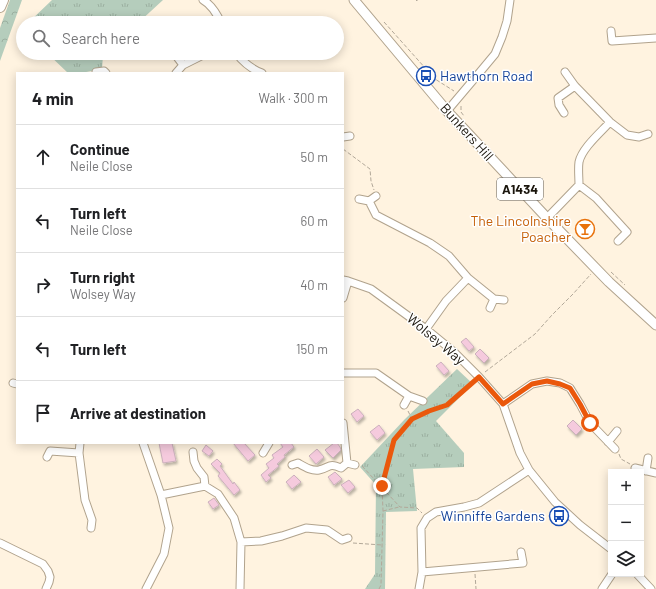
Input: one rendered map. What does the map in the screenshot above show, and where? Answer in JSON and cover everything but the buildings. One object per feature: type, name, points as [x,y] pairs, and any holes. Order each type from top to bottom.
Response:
[{"type":"highway","points":[[0,7],[3,0]]},
{"type":"main road","name":"Bunkers Hill","points":[[354,0],[447,111],[546,218],[609,282],[656,325]]},
{"type":"street","points":[[203,0],[218,16]]},
{"type":"street","points":[[447,111],[476,78],[494,54],[502,37],[507,21],[510,0]]},
{"type":"street","points":[[611,30],[612,41],[656,38]]},
{"type":"street","points":[[179,60],[183,65]]},
{"type":"street","points":[[177,72],[183,65],[193,60]]},
{"type":"street","points":[[241,60],[260,72]]},
{"type":"street","points":[[96,72],[105,72],[107,62]]},
{"type":"street","points":[[565,72],[574,86],[610,122],[627,135],[639,137],[648,134]]},
{"type":"street","points":[[564,113],[559,105],[558,98],[574,86]]},
{"type":"street","points":[[546,218],[579,185],[580,161],[582,156],[596,137],[610,122]]},
{"type":"street","points":[[579,185],[596,198],[627,232],[618,241]]},
{"type":"street","points":[[359,199],[369,201],[376,196]]},
{"type":"street","points":[[369,201],[376,215],[430,243],[449,256],[468,278],[494,299],[504,300]]},
{"type":"street","points":[[426,329],[446,301],[468,278]]},
{"type":"street","points":[[344,292],[346,280]]},
{"type":"street","name":"Wolsey Way","points":[[346,280],[370,289],[426,329],[454,352],[479,377],[503,404],[520,453],[529,470],[555,502],[580,525],[608,547]]},
{"type":"street","points":[[490,308],[494,299]]},
{"type":"street","points":[[344,373],[376,373],[408,396],[423,401]]},
{"type":"street","points":[[503,404],[532,384],[547,381],[570,388],[590,423],[615,449]]},
{"type":"street","points":[[404,405],[408,396]]},
{"type":"street","points":[[608,442],[617,431]]},
{"type":"street","points":[[80,444],[85,500],[92,520],[91,528]]},
{"type":"street","points":[[143,444],[161,495],[169,528],[164,554],[146,589]]},
{"type":"street","points":[[264,453],[268,444]]},
{"type":"street","points":[[343,444],[344,466]]},
{"type":"street","points":[[48,451],[80,452]]},
{"type":"street","points":[[193,452],[194,461],[197,468],[204,476],[205,486]]},
{"type":"street","points":[[646,471],[648,458]]},
{"type":"street","points":[[292,465],[298,463],[311,470],[321,470],[335,465],[355,465]]},
{"type":"street","points":[[635,468],[656,474]]},
{"type":"street","points":[[419,589],[422,572],[421,528],[427,518],[436,512],[479,503],[529,470]]},
{"type":"street","points":[[161,495],[205,486],[218,494],[234,518],[241,542],[240,589]]},
{"type":"street","points":[[92,520],[100,519]]},
{"type":"street","points":[[241,542],[261,541],[306,528],[327,530],[345,539],[342,549]]},
{"type":"street","points":[[0,543],[42,564],[48,571],[50,577],[46,589]]},
{"type":"street","points":[[422,572],[523,563],[521,552]]},
{"type":"street","points":[[602,589],[610,577]]},
{"type":"street","points":[[640,577],[650,589]]},
{"type":"path","points":[[384,23],[435,79],[456,92]]},
{"type":"path","points":[[344,150],[370,169],[371,181],[376,196]]},
{"type":"path","points":[[379,589],[381,585],[383,511],[382,486],[394,440],[412,419],[447,405],[479,377],[534,334],[592,272]]},
{"type":"path","points":[[404,405],[412,419]]},
{"type":"path","points":[[615,449],[621,459],[635,468]]},
{"type":"path","points":[[355,465],[362,466],[400,507]]},
{"type":"path","points":[[383,511],[400,507],[417,508],[427,518]]},
{"type":"path","points":[[345,539],[350,543],[382,545]]},
{"type":"path","points":[[474,568],[476,589]]},
{"type":"green space","points":[[10,0],[22,0],[0,61],[0,28]]},
{"type":"green space","points":[[52,0],[163,0],[146,16],[35,16]]},
{"type":"green space","points":[[54,60],[103,60],[102,69],[86,72],[67,72]]},
{"type":"green space","points":[[457,369],[473,384],[436,421],[464,453],[464,467],[413,469],[417,511],[386,512],[385,589],[365,589],[375,574],[376,485],[360,467],[405,419]]},
{"type":"place","name":"Hawthorn Road","points":[[426,76]]},
{"type":"place","name":"The Lincolnshire Poacher","points":[[585,229]]},
{"type":"place","name":"Winniffe Gardens","points":[[559,516]]},
{"type":"route","points":[[382,486],[394,440],[412,419],[447,405],[479,377],[503,404],[532,384],[547,381],[570,388],[590,423]]}]
